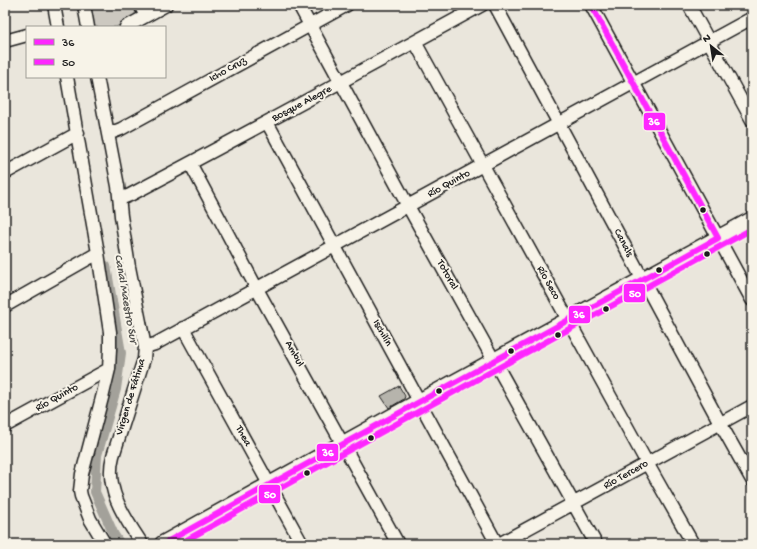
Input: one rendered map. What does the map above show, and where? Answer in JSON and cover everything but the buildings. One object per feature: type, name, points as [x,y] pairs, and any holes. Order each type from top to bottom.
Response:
[{"type":"main road","points":[[163,544],[752,220]]},
{"type":"street","points":[[54,5],[57,26]]},
{"type":"street","points":[[84,5],[88,26]]},
{"type":"street","points":[[140,5],[146,16]]},
{"type":"street","points":[[128,26],[166,5]]},
{"type":"street","name":"Totoral","points":[[299,5],[408,206],[596,544]]},
{"type":"street","name":"Icho Cruz","points":[[108,134],[121,129],[347,5]]},
{"type":"street","name":"Bosque Alegre","points":[[120,199],[190,164],[482,5]]},
{"type":"street","name":"Canals","points":[[495,5],[752,480]]},
{"type":"street","points":[[591,5],[752,300]]},
{"type":"street","points":[[689,5],[752,120]]},
{"type":"street","name":"Río Quinto","points":[[145,347],[155,344],[258,289],[752,18]]},
{"type":"street","points":[[5,40],[26,35]]},
{"type":"street","name":"Río Seco","points":[[415,42],[693,544]]},
{"type":"street","points":[[67,78],[78,133],[110,332],[109,369],[82,474],[80,491],[90,520],[105,544]]},
{"type":"street","name":"Virgen de Fátima","points":[[97,78],[118,186],[129,267],[145,347],[144,359],[111,464],[111,472],[113,486],[120,510],[142,544]]},
{"type":"street","name":"Ischilín","points":[[267,122],[498,544]]},
{"type":"street","points":[[5,173],[78,133]]},
{"type":"street","name":"Ambul","points":[[190,164],[398,544]]},
{"type":"street","points":[[5,306],[98,253]]},
{"type":"street","name":"Thea","points":[[183,328],[302,544]]},
{"type":"street","name":"Río Quinto","points":[[5,426],[109,369]]},
{"type":"street","name":"Río Tercero","points":[[498,544],[752,406]]},
{"type":"shaded area","points":[[88,5],[133,5],[136,10],[134,17],[118,26],[92,26]]},
{"type":"waterway","name":"Canal Maestro Sur","points":[[106,266],[121,353],[116,389],[97,455],[95,492],[114,535],[120,544]]},
{"type":"transit line","name":"36","points":[[591,5],[718,238]]},
{"type":"transit line","name":"50","points":[[179,544],[752,229]]},
{"type":"transit line","name":"36","points":[[163,544],[718,238]]}]
